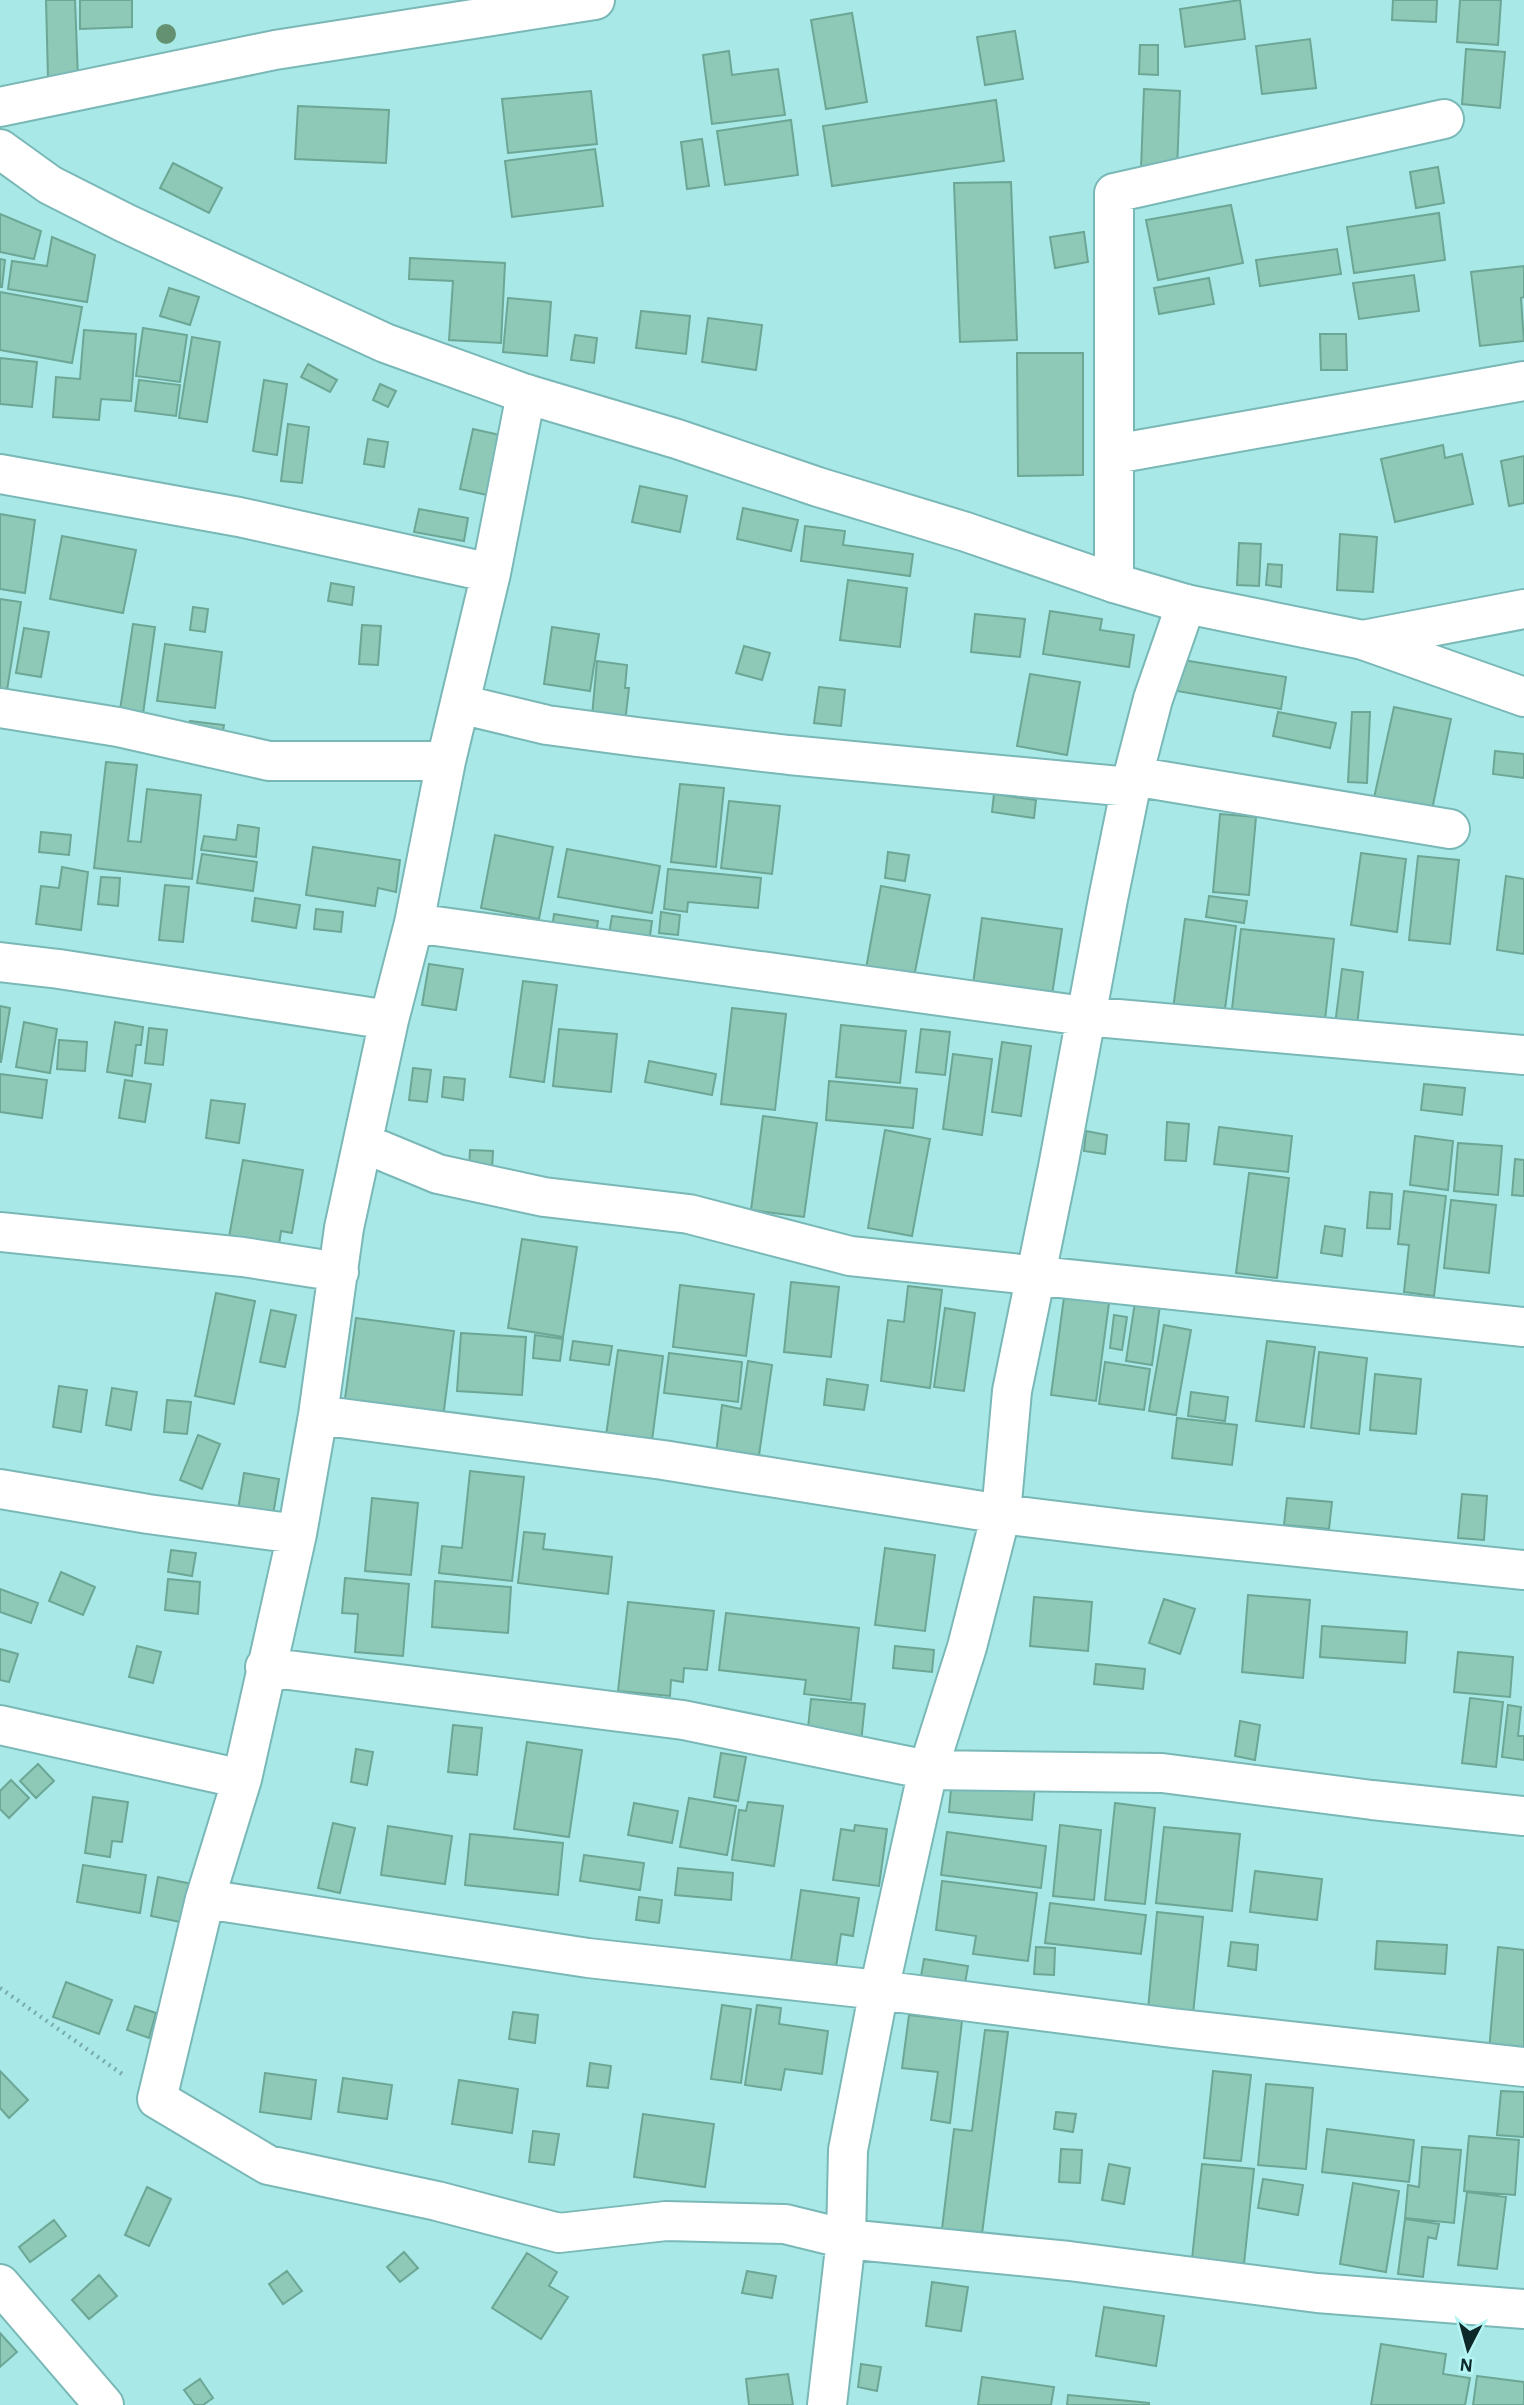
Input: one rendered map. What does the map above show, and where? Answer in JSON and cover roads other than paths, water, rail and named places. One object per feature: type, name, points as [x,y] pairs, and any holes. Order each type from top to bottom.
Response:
[{"type":"street","points":[[0,107],[275,50],[595,0]]},
{"type":"street","points":[[1114,583],[1114,193],[1444,119]]},
{"type":"street","points":[[0,149],[50,185],[125,223],[385,343],[526,394],[677,439],[817,487],[967,532],[1114,583],[1186,604],[1363,640],[1524,697]]},
{"type":"street","points":[[1115,454],[1524,381]]},
{"type":"street","points":[[526,394],[491,573],[446,761],[414,923],[388,1020],[344,1228],[318,1415],[297,1534],[242,1779],[184,1977],[157,2099],[268,2165],[437,2201],[559,2233],[680,2221],[785,2224],[846,2239],[1069,2261],[1317,2294],[1524,2308]]},
{"type":"street","points":[[0,474],[239,517],[491,573]]},
{"type":"street","points":[[827,2405],[846,2239],[848,2150],[879,1990],[929,1770],[967,1647],[1001,1514],[1013,1391],[1084,1016],[1132,781],[1153,699],[1186,604]]},
{"type":"street","points":[[1363,640],[1524,609]]},
{"type":"street","points":[[460,705],[547,725],[789,755],[1132,781],[1450,829]]},
{"type":"street","points":[[0,708],[118,727],[269,761],[446,761]]},
{"type":"street","points":[[414,923],[1084,1016],[1524,1055]]},
{"type":"street","points":[[0,962],[59,968],[388,1020]]},
{"type":"street","points":[[363,1143],[439,1174],[544,1197],[689,1214],[850,1256],[1524,1327]]},
{"type":"street","points":[[0,1232],[243,1257],[339,1272]]},
{"type":"street","points":[[318,1415],[663,1460],[1001,1514],[1140,1531],[1524,1570]]},
{"type":"street","points":[[0,1489],[148,1514],[297,1534]]},
{"type":"street","points":[[265,1667],[683,1720],[929,1770],[1162,1773],[1371,1800],[1524,1816]]},
{"type":"street","points":[[0,1725],[242,1779]]},
{"type":"street","points":[[205,1899],[588,1958],[1524,2067]]},
{"type":"street","points":[[0,2284],[104,2405]]}]
